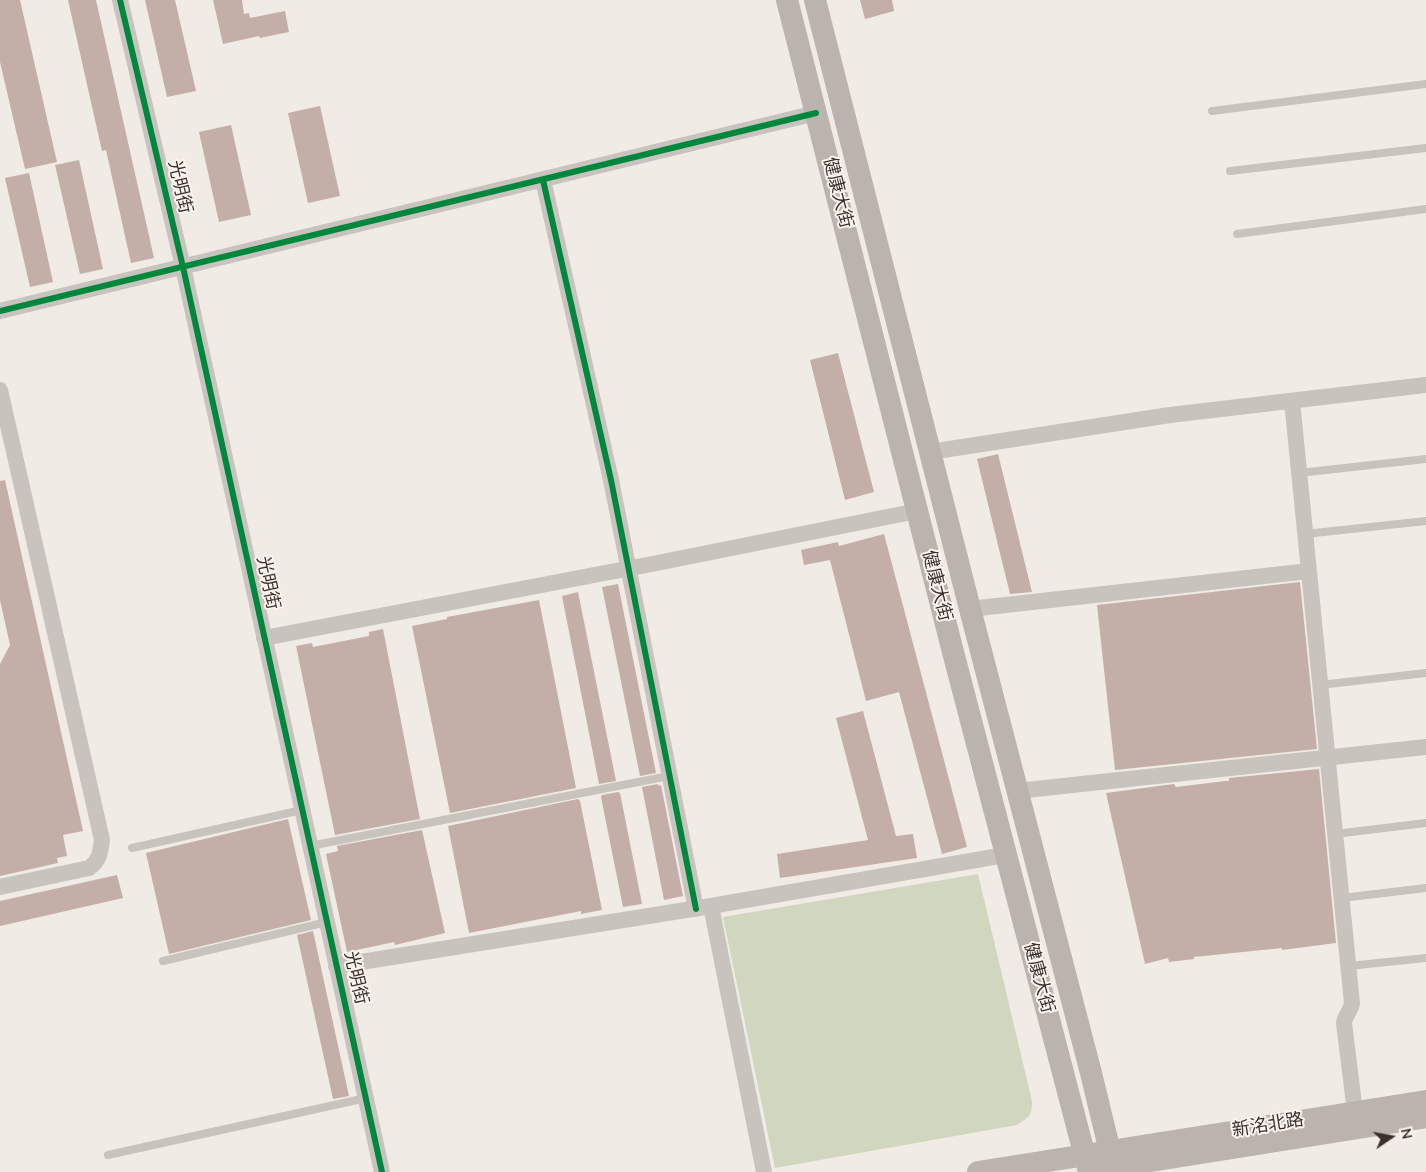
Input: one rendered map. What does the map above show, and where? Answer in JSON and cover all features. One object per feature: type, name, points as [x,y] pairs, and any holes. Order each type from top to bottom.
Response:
[{"type":"main road","name":"健康大街","points":[[787,0],[1086,1167]]},
{"type":"main road","name":"健康大街","points":[[816,0],[1113,1163]]},
{"type":"main road","name":"新洺北路","points":[[1113,1163],[1355,1112],[1426,1100]]},
{"type":"main road","name":"新洺北路","points":[[1113,1163],[1426,1117]]},
{"type":"main road","points":[[978,1172],[1086,1167],[1113,1163]]},
{"type":"street","name":"光明街","points":[[120,0],[183,267],[382,1172]]},
{"type":"street","points":[[0,311],[816,113]]},
{"type":"street","points":[[543,180],[612,480],[669,776],[703,908],[764,1172]]},
{"type":"street","points":[[930,452],[1170,415],[1426,385]]},
{"type":"street","points":[[0,390],[102,840],[96,862],[89,868],[0,887]]},
{"type":"street","points":[[1292,401],[1349,966],[1352,1003],[1351,1010],[1344,1017],[1344,1023],[1355,1112]]},
{"type":"street","points":[[264,638],[917,511]]},
{"type":"street","points":[[970,609],[1309,571]]},
{"type":"street","points":[[1017,792],[1426,747]]},
{"type":"street","points":[[336,966],[703,908],[1005,856]]},
{"type":"lane","points":[[1212,111],[1426,84]]},
{"type":"lane","points":[[1230,171],[1426,148]]},
{"type":"lane","points":[[1237,234],[1426,210]]},
{"type":"lane","points":[[1299,473],[1426,459]]},
{"type":"lane","points":[[1305,534],[1426,521]]},
{"type":"lane","points":[[1320,685],[1426,674]]},
{"type":"lane","points":[[310,846],[669,776]]},
{"type":"lane","points":[[132,848],[302,810]]},
{"type":"lane","points":[[1335,834],[1426,823]]},
{"type":"lane","points":[[1342,898],[1426,888]]},
{"type":"lane","points":[[163,962],[327,922]]},
{"type":"lane","points":[[1349,966],[1426,958]]},
{"type":"lane","points":[[108,1155],[366,1098]]},
{"type":"green space","points":[[978,874],[1032,1101],[1029,1116],[1017,1125],[775,1168],[723,917]]},
{"type":"building","points":[[0,0],[20,0],[57,162],[25,169],[0,62]]},
{"type":"building","points":[[68,0],[96,0],[154,258],[131,263],[106,150],[102,151]]},
{"type":"building","points":[[145,0],[175,0],[196,91],[167,97]]},
{"type":"building","points":[[213,0],[242,0],[244,14],[249,13],[250,18],[285,11],[289,32],[223,44]]},
{"type":"building","points":[[860,0],[892,0],[894,11],[865,19]]},
{"type":"building","points":[[320,106],[340,196],[308,203],[288,113]]},
{"type":"building","points":[[231,125],[251,215],[219,222],[199,132]]},
{"type":"building","points":[[79,160],[103,269],[80,274],[55,165]]},
{"type":"building","points":[[29,173],[53,282],[30,287],[5,178]]},
{"type":"building","points":[[838,353],[874,492],[845,500],[810,360]]},
{"type":"building","points":[[998,454],[1032,592],[1010,594],[977,459]]},
{"type":"building","points":[[5,480],[83,831],[63,835],[67,856],[57,858],[58,863],[0,876],[0,664],[10,645],[0,600],[0,481]]},
{"type":"building","points":[[884,534],[967,847],[942,854],[899,692],[866,701],[830,560],[804,565],[801,550],[838,542],[839,546]]},
{"type":"building","points":[[1300,582],[1317,749],[1115,770],[1097,605]]},
{"type":"building","points":[[618,584],[656,773],[640,776],[602,587]]},
{"type":"building","points":[[578,592],[616,781],[599,784],[562,596]]},
{"type":"building","points":[[539,600],[576,788],[450,813],[412,626],[447,619],[447,617]]},
{"type":"building","points":[[383,629],[420,819],[335,835],[296,646],[312,643],[313,647],[369,636],[369,632]]},
{"type":"building","points":[[863,711],[896,836],[913,834],[917,858],[780,878],[777,854],[868,840],[836,718]]},
{"type":"building","points":[[1319,769],[1336,943],[1282,950],[1282,948],[1194,957],[1194,959],[1169,962],[1168,958],[1145,964],[1106,793],[1174,784],[1176,787],[1229,781],[1229,778]]},
{"type":"building","points":[[658,784],[659,786],[661,785],[683,896],[664,900],[642,787]]},
{"type":"building","points":[[620,793],[642,904],[623,907],[601,797],[602,795]]},
{"type":"building","points":[[578,799],[580,801],[602,910],[581,914],[581,911],[469,933],[448,826]]},
{"type":"building","points":[[288,819],[311,920],[169,954],[146,853]]},
{"type":"building","points":[[422,830],[445,933],[395,945],[394,942],[347,952],[326,854],[338,851],[337,846]]},
{"type":"building","points":[[117,875],[123,898],[0,926],[0,901]]},
{"type":"building","points":[[313,931],[349,1096],[333,1099],[297,935]]},
{"type":"cycle path","points":[[120,0],[183,267],[382,1172]]},
{"type":"cycle path","points":[[0,311],[816,113]]},
{"type":"cycle path","points":[[543,180],[611,480],[696,909]]}]
